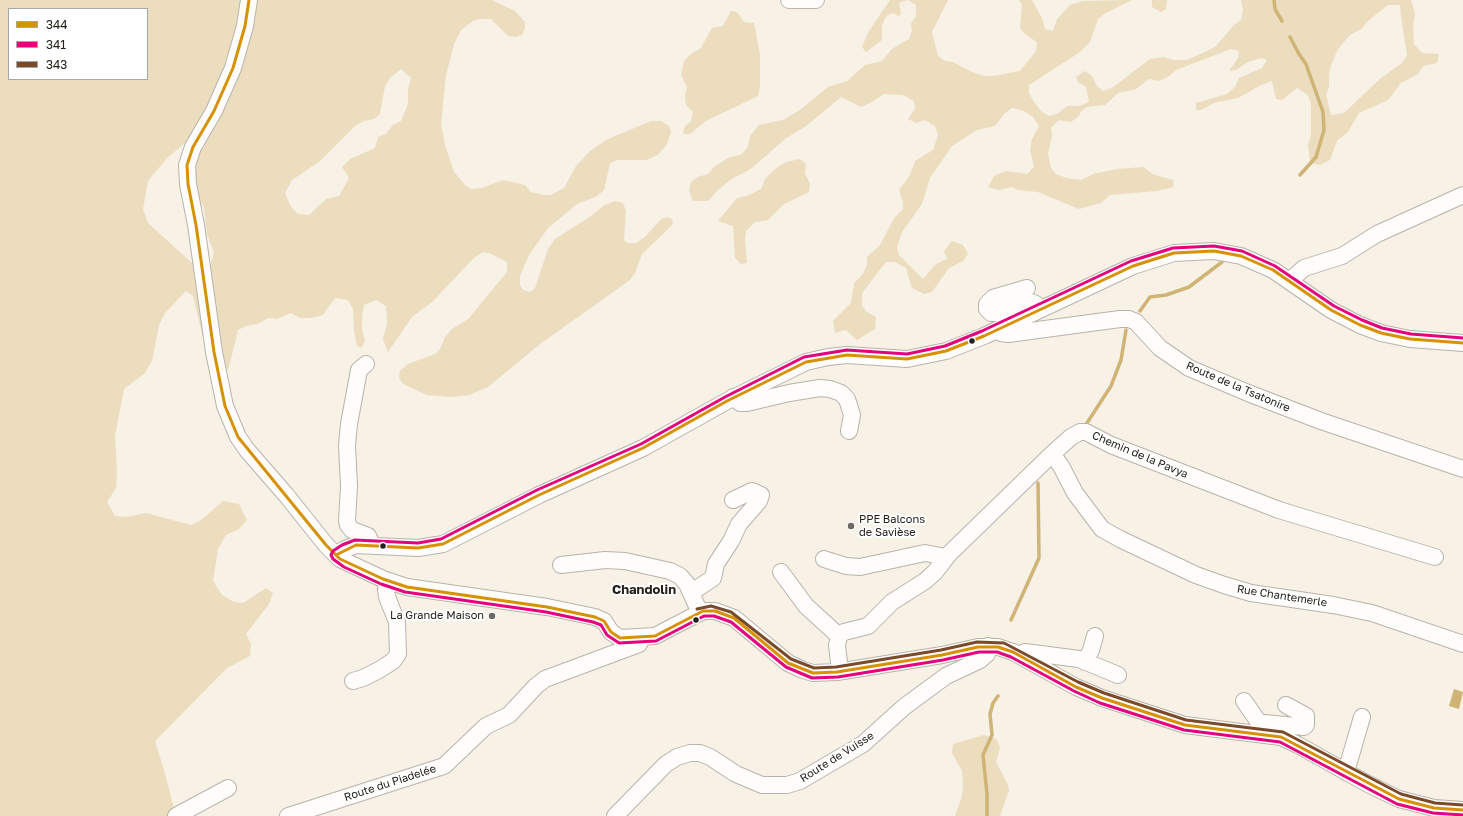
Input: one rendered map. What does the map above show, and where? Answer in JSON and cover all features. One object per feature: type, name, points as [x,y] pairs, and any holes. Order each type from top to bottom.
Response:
[{"type":"street","points":[[249,0],[245,26],[233,68],[214,111],[190,153],[187,165],[188,184],[196,225],[214,352],[225,406],[238,437],[247,450],[336,555],[346,562],[389,581],[407,587],[574,612],[601,620],[616,637],[655,636],[700,613],[715,611],[734,618],[777,654],[799,669],[819,673],[840,671],[988,646],[1003,648],[1076,687],[1166,720],[1204,728],[1261,730],[1281,737],[1399,799],[1434,808],[1463,810]]},
{"type":"street","points":[[790,0],[816,0]]},
{"type":"street","points":[[1291,282],[1294,277],[1304,268],[1342,256],[1377,234],[1463,194]]},
{"type":"street","points":[[336,555],[345,549],[356,545],[418,548],[452,541],[539,495],[643,448],[733,397],[814,359],[847,355],[897,359],[917,358],[958,347],[1133,266],[1182,252],[1214,251],[1232,254],[1262,264],[1347,320],[1381,333],[1410,339],[1463,343]]},
{"type":"street","points":[[1027,288],[994,298],[987,304],[987,310],[991,313],[997,313],[1031,302],[1036,304],[1039,310]]},
{"type":"street","name":"Route de la Tsatonire","points":[[999,329],[1001,333],[1008,334],[1120,318],[1129,319],[1136,322],[1160,348],[1189,368],[1248,393],[1321,421],[1463,468]]},
{"type":"street","points":[[366,364],[360,370],[347,445],[349,486],[347,521],[348,526],[352,530],[368,536],[372,545]]},
{"type":"street","points":[[733,397],[740,403],[747,403],[789,393],[820,388],[830,389],[841,393],[847,399],[852,415],[849,432]]},
{"type":"street","name":"Chemin de la Pavya","points":[[839,636],[844,632],[864,628],[871,624],[892,602],[932,575],[946,557],[1052,454],[1074,435],[1086,432],[1111,445],[1279,510],[1435,557]]},
{"type":"street","name":"Rue Chantemerle","points":[[1052,454],[1061,466],[1075,493],[1102,528],[1120,539],[1196,575],[1228,587],[1251,592],[1333,605],[1372,613],[1463,644]]},
{"type":"street","points":[[692,592],[713,578],[716,564],[731,541],[739,524],[759,500],[760,495],[752,491],[733,500]]},
{"type":"street","points":[[824,559],[846,566],[860,567],[925,553],[946,557]]},
{"type":"street","points":[[561,565],[606,560],[639,563],[675,573],[684,580],[692,592],[700,613]]},
{"type":"street","points":[[781,572],[806,606],[839,636],[837,644],[840,671]]},
{"type":"street","points":[[352,681],[363,678],[379,670],[393,661],[398,654],[397,622],[387,597],[386,589],[389,581]]},
{"type":"street","points":[[1085,662],[1092,650],[1095,636]]},
{"type":"street","name":"Route du Piadelée","points":[[288,816],[444,766],[486,726],[510,715],[536,686],[545,679],[639,644],[643,637]]},
{"type":"street","name":"Route de Vuisse","points":[[614,816],[666,764],[677,757],[690,753],[700,753],[710,757],[736,774],[762,785],[787,785],[800,781],[863,744],[904,707],[946,676],[980,660],[987,654],[988,646]]},
{"type":"street","points":[[1018,655],[1025,652],[1030,652],[1079,659],[1118,675]]},
{"type":"street","points":[[1244,701],[1261,730]]},
{"type":"street","points":[[1261,730],[1265,723],[1304,727],[1306,725],[1306,716],[1286,705]]},
{"type":"street","points":[[1346,772],[1362,717]]},
{"type":"street","points":[[176,816],[228,788]]},
{"type":"shaded area","points":[[0,0],[492,0],[515,11],[525,22],[525,28],[522,35],[516,37],[508,36],[491,19],[480,19],[473,21],[461,30],[454,44],[446,75],[441,124],[445,145],[454,172],[465,185],[471,189],[482,188],[503,180],[525,185],[531,192],[551,195],[564,188],[576,166],[590,151],[606,140],[651,121],[661,121],[669,126],[671,132],[667,144],[658,155],[646,160],[617,160],[610,163],[604,190],[597,196],[577,204],[548,228],[529,255],[520,276],[520,285],[523,290],[530,292],[535,288],[548,249],[555,239],[591,216],[603,206],[615,201],[623,203],[626,211],[624,240],[627,243],[636,243],[645,237],[661,219],[668,217],[672,219],[673,222],[671,226],[642,254],[635,273],[630,280],[540,344],[488,387],[469,395],[451,397],[427,395],[403,384],[399,377],[400,371],[408,364],[435,354],[440,349],[445,337],[452,329],[468,319],[507,272],[507,262],[489,253],[483,252],[474,258],[432,302],[412,317],[388,352],[383,339],[387,324],[386,306],[376,300],[364,305],[362,329],[365,341],[361,348],[357,346],[354,330],[353,309],[348,300],[335,298],[323,315],[310,318],[300,318],[291,313],[277,319],[268,318],[258,324],[246,326],[238,330],[229,367],[225,374],[206,350],[193,296],[186,291],[165,313],[159,325],[152,361],[145,373],[124,389],[115,436],[117,472],[116,488],[107,502],[115,516],[127,517],[146,513],[191,525],[200,521],[223,501],[239,504],[247,520],[239,529],[226,535],[218,549],[213,581],[222,595],[234,602],[243,603],[266,588],[273,593],[269,604],[246,634],[251,644],[250,656],[227,668],[155,741],[175,812],[167,816],[0,816]],"holes":[[[401,69],[411,78],[408,89],[408,104],[401,121],[393,125],[386,134],[378,137],[375,148],[350,159],[342,167],[349,178],[339,196],[326,199],[309,215],[298,214],[291,207],[285,193],[292,180],[320,161],[355,126],[364,121],[374,119],[380,114],[385,86],[390,78]],[[198,129],[212,132],[196,157],[191,169],[194,188],[204,208],[207,234],[214,253],[209,270],[191,262],[148,223],[143,209],[148,181],[167,158],[190,139]]]},
{"type":"shaded area","points":[[890,0],[907,0],[899,3],[901,13],[899,17],[894,13],[887,15],[882,25],[882,40],[866,52],[862,47],[869,31]]},
{"type":"shaded area","points":[[908,0],[948,0],[932,32],[938,56],[945,61],[953,62],[972,72],[984,76],[993,76],[1020,71],[1036,51],[1037,42],[1026,35],[1020,28],[1022,5],[1019,0],[1032,0],[1042,18],[1045,29],[1053,31],[1057,19],[1070,5],[1082,1],[1132,0],[1104,14],[1098,19],[1090,42],[1080,52],[1029,85],[1029,93],[1034,102],[1042,112],[1049,116],[1059,113],[1067,106],[1079,106],[1089,102],[1086,87],[1078,82],[1076,77],[1085,71],[1092,76],[1097,86],[1103,91],[1112,88],[1150,59],[1164,57],[1173,60],[1187,60],[1215,47],[1234,25],[1241,20],[1243,10],[1241,0],[1411,0],[1415,14],[1413,25],[1414,44],[1422,53],[1439,54],[1437,63],[1423,66],[1418,74],[1401,83],[1388,100],[1359,113],[1348,132],[1337,141],[1330,160],[1320,165],[1310,163],[1308,144],[1311,135],[1311,104],[1308,95],[1297,88],[1282,100],[1276,99],[1272,81],[1259,86],[1238,98],[1214,103],[1201,110],[1196,110],[1196,103],[1227,94],[1235,87],[1239,78],[1262,68],[1267,60],[1261,58],[1248,62],[1236,70],[1229,71],[1238,58],[1239,51],[1231,49],[1176,70],[1168,77],[1159,81],[1149,79],[1136,89],[1118,93],[1105,105],[1087,107],[1071,122],[1059,120],[1051,128],[1052,136],[1048,154],[1051,168],[1056,174],[1066,178],[1081,180],[1093,174],[1117,169],[1144,167],[1152,174],[1173,180],[1174,187],[1157,191],[1110,195],[1101,203],[1079,209],[1038,192],[1018,190],[1012,187],[999,190],[988,187],[994,176],[1006,171],[1027,174],[1034,167],[1030,150],[1032,139],[1039,126],[1033,117],[1024,111],[1012,108],[1004,114],[995,126],[977,130],[952,146],[930,178],[922,204],[902,232],[897,247],[899,255],[923,279],[936,264],[947,259],[944,251],[952,241],[963,245],[968,254],[963,261],[949,268],[932,292],[924,294],[912,288],[906,268],[895,262],[886,262],[862,293],[862,306],[867,312],[876,317],[875,329],[857,340],[846,330],[835,333],[833,321],[851,303],[854,283],[863,274],[867,265],[867,257],[880,245],[894,218],[903,209],[903,202],[899,190],[910,175],[915,161],[933,150],[938,135],[935,126],[925,120],[916,123],[908,119],[915,109],[914,101],[903,95],[884,94],[861,107],[841,97],[806,126],[785,139],[752,168],[730,180],[708,201],[693,201],[689,191],[691,182],[698,177],[708,174],[714,167],[728,158],[742,154],[748,147],[750,136],[759,125],[783,120],[800,110],[828,87],[847,81],[865,65],[882,61],[892,49],[909,39],[912,31],[911,23],[916,16],[916,5]],"holes":[[[1388,5],[1400,5],[1407,55],[1402,63],[1381,78],[1344,113],[1331,115],[1326,95],[1329,87],[1331,65],[1338,49],[1350,35],[1361,29],[1369,20]]]},
{"type":"shaded area","points":[[1152,0],[1167,0],[1166,9],[1161,12],[1152,7]]},
{"type":"shaded area","points":[[731,11],[737,12],[744,22],[754,23],[760,55],[760,86],[758,96],[706,121],[690,134],[683,134],[685,126],[691,121],[693,112],[686,105],[685,95],[687,87],[681,75],[684,61],[691,54],[701,48],[712,28],[723,26]]},
{"type":"shaded area","points":[[800,159],[806,164],[805,173],[810,184],[809,192],[784,204],[768,220],[755,222],[746,231],[745,241],[747,263],[741,264],[735,258],[733,226],[718,221],[737,198],[747,196],[761,189],[765,179],[775,169],[786,162]]},
{"type":"shaded area","points":[[1454,689],[1463,692],[1459,709],[1449,706]]},
{"type":"shaded area","points":[[984,735],[996,739],[1000,747],[996,762],[1009,790],[1000,816],[955,816],[962,796],[963,785],[962,771],[952,753],[953,744]]},
{"type":"waterway","points":[[1274,0],[1275,9],[1282,21]]},
{"type":"waterway","points":[[1290,37],[1306,64],[1323,112],[1324,130],[1316,157],[1300,175]]},
{"type":"waterway","points":[[1140,311],[1150,297],[1166,295],[1189,287],[1222,262]]},
{"type":"waterway","points":[[1087,423],[1111,386],[1121,360],[1126,330]]},
{"type":"waterway","points":[[1011,620],[1039,558],[1038,483]]},
{"type":"waterway","points":[[987,816],[987,794],[983,755],[992,735],[990,714],[993,703],[998,696]]},
{"type":"transit line","name":"344","points":[[249,0],[245,26],[233,68],[214,111],[193,147],[187,165],[188,184],[196,225],[214,352],[225,406],[238,437],[326,545],[340,559],[383,579],[407,587],[547,607],[595,617],[604,621],[611,632],[620,638],[655,636],[703,611],[715,611],[734,618],[788,663],[813,673],[837,672],[942,655],[978,647],[998,647],[1013,652],[1076,687],[1102,698],[1185,725],[1281,737],[1399,799],[1434,808],[1463,810]]},
{"type":"transit line","name":"341","points":[[1463,338],[1411,334],[1382,328],[1334,306],[1275,266],[1242,251],[1214,246],[1173,248],[1131,261],[982,331],[945,346],[907,354],[847,350],[804,357],[725,397],[641,444],[537,490],[441,539],[418,543],[355,540],[342,545],[333,551],[331,555],[333,559],[344,567],[381,584],[405,592],[546,612],[593,622],[601,625],[607,635],[619,643],[656,641],[704,616],[714,616],[731,622],[786,667],[812,678],[838,677],[943,660],[979,652],[997,652],[1011,657],[1074,691],[1100,703],[1184,730],[1280,742],[1397,804],[1433,813],[1463,815]]},
{"type":"transit line","name":"344","points":[[336,555],[356,545],[418,548],[443,544],[539,495],[643,448],[727,401],[806,362],[847,355],[907,359],[946,351],[984,336],[1133,266],[1174,253],[1214,251],[1241,256],[1273,270],[1331,310],[1360,325],[1381,333],[1410,339],[1463,343]]},
{"type":"transit line","name":"343","points":[[697,609],[711,606],[731,612],[791,659],[814,668],[836,667],[941,650],[977,642],[1004,643],[1078,682],[1104,693],[1186,720],[1283,732],[1401,794],[1435,803],[1463,805]]},
{"type":"place","name":"PPE Balcons de Savièse","points":[[851,526]]},
{"type":"place","name":"La Grande Maison","points":[[492,616]]},
{"type":"district","name":"Chandolin","points":[[644,590]]}]
